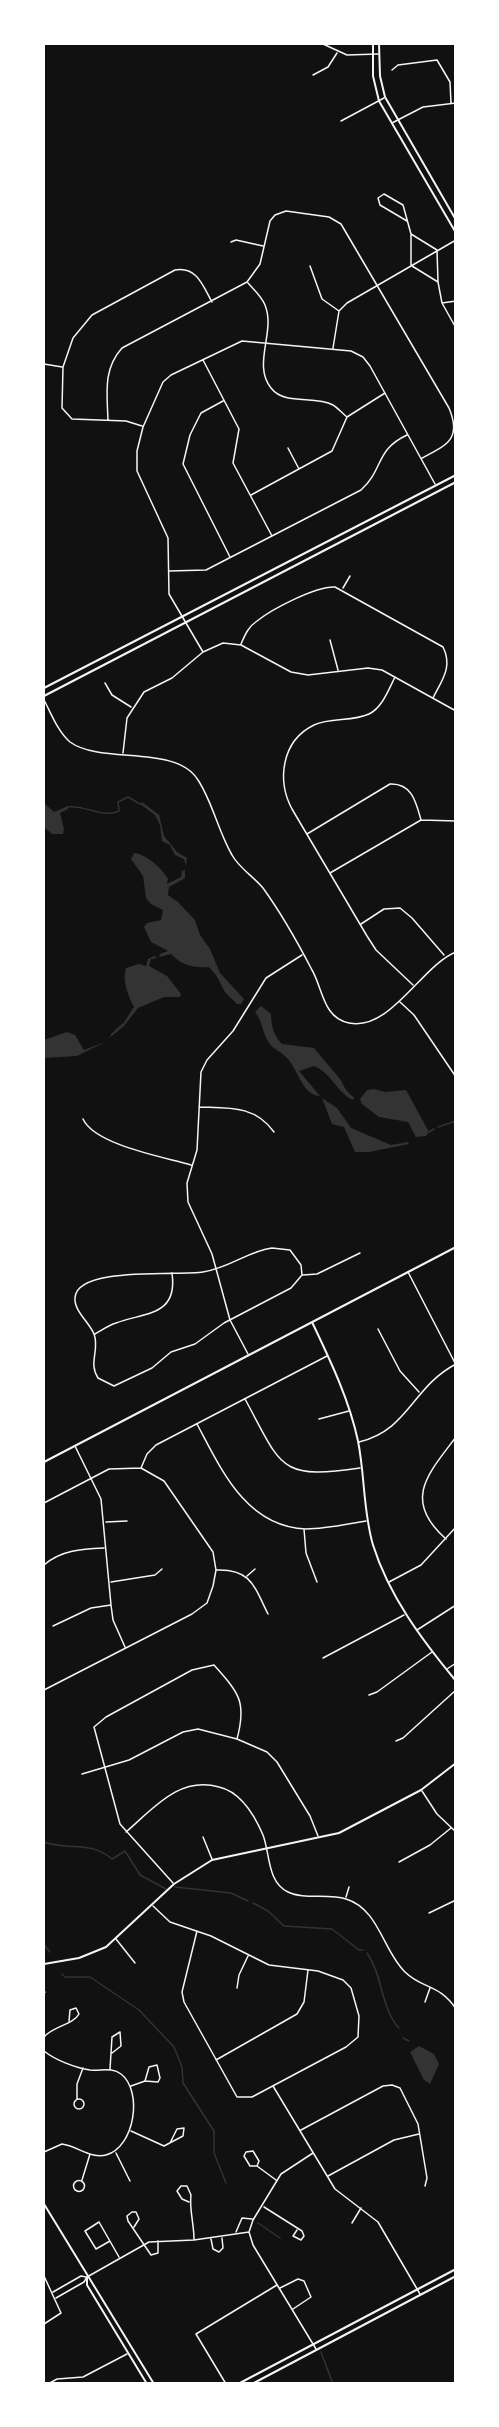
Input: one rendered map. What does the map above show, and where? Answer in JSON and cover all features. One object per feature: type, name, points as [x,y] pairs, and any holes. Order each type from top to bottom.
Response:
[{"type":"street","points":[[323,44],[337,52],[378,54]]},
{"type":"street","points":[[373,44],[371,54],[379,101],[456,233]]},
{"type":"street","points":[[379,44],[378,54],[385,98],[456,220]]},
{"type":"street","points":[[313,75],[328,67],[337,52]]},
{"type":"street","points":[[392,70],[398,65],[437,60],[450,82],[452,103]]},
{"type":"street","points":[[341,122],[385,98]]},
{"type":"street","points":[[391,123],[423,107],[456,103]]},
{"type":"street","points":[[407,220],[380,205],[378,198],[384,194],[403,205],[411,234],[411,265]]},
{"type":"street","points":[[108,420],[108,369],[118,353],[248,282],[260,264],[270,221],[280,212],[286,211],[329,217],[341,224],[455,422],[450,441],[421,459]]},
{"type":"street","points":[[411,234],[437,250]]},
{"type":"street","points":[[231,242],[236,240],[264,247]]},
{"type":"street","points":[[333,349],[339,311],[411,265],[456,240]]},
{"type":"street","points":[[437,250],[438,282],[442,303],[456,328]]},
{"type":"street","points":[[411,265],[438,282]]},
{"type":"street","points":[[310,266],[322,299],[339,311]]},
{"type":"street","points":[[143,427],[126,421],[80,421],[72,419],[62,408],[63,367],[73,338],[92,315],[165,274],[183,269],[197,276],[212,303]]},
{"type":"street","points":[[248,282],[265,305],[268,323],[264,372],[272,389],[282,397],[333,405],[347,417]]},
{"type":"street","points":[[442,303],[456,302]]},
{"type":"street","points":[[203,652],[169,594],[168,538],[137,471],[137,451],[143,427],[163,382],[203,359],[242,341],[351,351],[363,357],[386,393],[436,486]]},
{"type":"street","points":[[203,359],[240,435],[233,463],[272,536]]},
{"type":"street","points":[[44,364],[63,367]]},
{"type":"street","points":[[250,496],[332,452],[347,417],[386,393]]},
{"type":"street","points":[[224,400],[201,413],[190,435],[183,464],[230,557]]},
{"type":"street","points":[[168,571],[206,570],[361,490],[376,473],[385,449],[408,434]]},
{"type":"street","points":[[288,448],[299,470]]},
{"type":"street","points":[[44,688],[456,475]]},
{"type":"street","points":[[456,482],[44,698],[60,729],[71,742],[90,749],[181,765],[197,777],[231,854],[262,887],[317,978],[326,1005],[333,1016],[361,1024],[372,1020],[400,1002],[444,956],[456,952]]},
{"type":"street","points":[[343,589],[350,576]]},
{"type":"street","points":[[241,645],[247,631],[257,620],[326,586],[343,589],[443,647],[447,656],[448,668],[433,698]]},
{"type":"street","points":[[330,640],[338,671]]},
{"type":"street","points":[[123,754],[127,718],[132,707],[149,688],[172,678],[203,652],[223,643],[241,645],[291,672],[308,675],[368,668],[382,670],[456,711]]},
{"type":"street","points":[[395,677],[378,707],[370,714],[314,725],[303,733],[292,745],[283,765],[282,782],[284,795],[376,950],[414,985]]},
{"type":"street","points":[[105,682],[112,695],[132,707]]},
{"type":"street","points":[[307,834],[390,783],[406,787],[414,797],[421,820]]},
{"type":"street","points":[[330,873],[421,820],[456,821]]},
{"type":"street","points":[[361,924],[384,909],[400,908],[412,918],[444,956]]},
{"type":"street","points":[[249,1355],[230,1320],[210,1249],[188,1204],[187,1183],[197,1150],[201,1072],[207,1059],[233,1031],[266,978],[303,954]]},
{"type":"street","points":[[400,1002],[414,1015],[456,1077]]},
{"type":"street","points":[[198,1107],[242,1109],[257,1115],[274,1132]]},
{"type":"street","points":[[83,1119],[86,1124],[106,1139],[192,1166]]},
{"type":"street","points":[[44,1462],[456,1247]]},
{"type":"street","points":[[272,1248],[290,1250],[301,1265],[302,1275],[291,1288],[230,1320],[195,1344],[171,1353],[152,1368],[114,1386],[105,1384],[94,1373],[94,1335],[75,1303],[76,1291],[82,1284],[120,1274],[216,1270],[272,1248]]},
{"type":"street","points":[[302,1275],[317,1274],[360,1253]]},
{"type":"street","points":[[358,1442],[378,1438],[395,1426],[435,1377],[456,1364],[408,1272]]},
{"type":"street","points":[[94,1335],[112,1324],[153,1313],[166,1303],[172,1297],[174,1288],[172,1273]]},
{"type":"street","points":[[312,1322],[328,1355],[349,1411],[358,1442],[367,1521],[388,1582],[416,1630],[456,1681]]},
{"type":"street","points":[[378,1329],[400,1371],[420,1393]]},
{"type":"street","points":[[141,1468],[147,1455],[156,1445],[328,1355]]},
{"type":"street","points":[[245,1399],[274,1454],[295,1470],[323,1473],[360,1468]]},
{"type":"street","points":[[319,1419],[349,1411]]},
{"type":"street","points":[[197,1423],[227,1482],[241,1498],[271,1519],[304,1529],[367,1521]]},
{"type":"street","points":[[446,1539],[435,1529],[424,1511],[423,1488],[425,1479],[456,1437]]},
{"type":"street","points":[[75,1446],[101,1499],[113,1620],[125,1648]]},
{"type":"street","points":[[44,1503],[109,1469],[141,1468],[164,1481],[213,1552],[216,1570],[207,1603],[192,1614],[44,1690]]},
{"type":"street","points":[[105,1522],[127,1521]]},
{"type":"street","points":[[388,1582],[421,1565],[456,1527]]},
{"type":"street","points":[[304,1529],[306,1553],[316,1582]]},
{"type":"street","points":[[44,1566],[52,1558],[65,1553],[106,1548]]},
{"type":"street","points":[[110,1582],[155,1575],[162,1569]]},
{"type":"street","points":[[247,1577],[255,1569]]},
{"type":"street","points":[[216,1570],[234,1570],[247,1577],[268,1614]]},
{"type":"street","points":[[53,1626],[91,1608],[111,1605]]},
{"type":"street","points":[[416,1630],[456,1605]]},
{"type":"street","points":[[323,1658],[406,1614]]},
{"type":"street","points":[[369,1695],[377,1692],[432,1652]]},
{"type":"street","points":[[446,1669],[456,1663]]},
{"type":"street","points":[[174,1884],[120,1824],[103,1768],[94,1727],[106,1717],[192,1670],[214,1665],[228,1681],[242,1704],[243,1717],[237,1739]]},
{"type":"street","points":[[396,1741],[403,1738],[456,1690]]},
{"type":"street","points":[[82,1774],[129,1760],[183,1732],[198,1730],[237,1739],[267,1752],[277,1762],[310,1816],[318,1837]]},
{"type":"street","points":[[44,1964],[90,1955],[116,1939],[174,1884],[212,1860],[339,1833],[422,1790],[456,1763]]},
{"type":"street","points":[[126,1832],[161,1801],[190,1784],[202,1782],[229,1789],[240,1796],[263,1835],[277,1883],[288,1892],[346,1898],[361,1907],[370,1916],[405,1973],[442,1992],[456,2009]]},
{"type":"street","points":[[422,1790],[456,1832]]},
{"type":"street","points":[[399,1862],[430,1845],[451,1828]]},
{"type":"street","points":[[203,1837],[212,1860]]},
{"type":"street","points":[[346,1898],[349,1887]]},
{"type":"street","points":[[429,1913],[456,1900]]},
{"type":"street","points":[[153,1906],[170,1922],[197,1931],[275,1967],[308,1970],[339,1977],[347,1983],[360,2016],[359,2033],[346,2048],[246,2099],[237,2097],[184,2002],[182,1992],[197,1931]]},
{"type":"street","points":[[116,1939],[135,1963]]},
{"type":"street","points":[[237,1989],[239,1976],[249,1955]]},
{"type":"street","points":[[216,2060],[297,2014],[306,1995],[308,1970]]},
{"type":"street","points":[[425,2002],[430,1987]]},
{"type":"street","points":[[44,2037],[78,2016],[76,2008],[70,2010],[69,2021]]},
{"type":"street","points":[[110,2070],[113,2034],[120,2032],[121,2046],[112,2053]]},
{"type":"street","points":[[44,2052],[83,2068],[110,2070],[122,2074],[131,2086],[131,2131],[115,2151],[104,2156],[90,2154],[62,2144],[45,2151],[44,2146]]},
{"type":"street","points":[[131,2086],[145,2081],[159,2081],[158,2065],[149,2067],[145,2081]]},
{"type":"street","points":[[77,2099],[77,2084],[83,2068]]},
{"type":"street","points":[[273,2085],[327,2177],[342,2195],[361,2207],[378,2222],[420,2294]]},
{"type":"street","points":[[300,2131],[383,2086],[392,2085],[400,2088],[414,2113],[428,2178],[425,2186]]},
{"type":"street","points":[[131,2131],[161,2145],[170,2144],[183,2136],[184,2128],[177,2128],[170,2144]]},
{"type":"street","points":[[327,2177],[394,2140],[419,2134]]},
{"type":"street","points":[[115,2151],[130,2181]]},
{"type":"street","points":[[257,2166],[259,2161],[253,2151],[246,2152],[244,2156],[250,2166],[257,2166],[277,2181]]},
{"type":"street","points":[[313,2153],[286,2169],[253,2220],[249,2232],[253,2245],[316,2350]]},
{"type":"street","points":[[81,2181],[90,2154]]},
{"type":"street","points":[[189,2202],[182,2199],[177,2191],[181,2186],[187,2186],[191,2195],[189,2202],[194,2218],[194,2240]]},
{"type":"street","points":[[44,2205],[154,2384]]},
{"type":"street","points":[[263,2206],[291,2222],[297,2230]]},
{"type":"street","points":[[352,2223],[361,2207]]},
{"type":"street","points":[[134,2227],[139,2219],[136,2212],[132,2212],[127,2218],[149,2253],[154,2256],[158,2253],[158,2240]]},
{"type":"street","points":[[236,2232],[242,2218],[253,2220]]},
{"type":"street","points":[[110,2241],[96,2249],[85,2231],[99,2222],[120,2258]]},
{"type":"street","points":[[56,2298],[143,2244],[158,2240],[194,2240],[236,2232],[249,2232]]},
{"type":"street","points":[[210,2238],[213,2249],[219,2252],[224,2246],[222,2236]]},
{"type":"street","points":[[238,2384],[456,2269]]},
{"type":"street","points":[[44,2276],[61,2313],[44,2324]]},
{"type":"street","points":[[52,2292],[81,2276],[87,2277]]},
{"type":"street","points":[[252,2384],[456,2276]]},
{"type":"street","points":[[87,2277],[87,2285],[147,2384]]},
{"type":"street","points":[[226,2384],[196,2334],[278,2287],[298,2279],[304,2281],[311,2297],[292,2310]]},
{"type":"street","points":[[48,2384],[57,2379],[82,2377],[128,2354]]},
{"type":"shaded area","points":[[142,802],[159,815],[164,836],[177,852],[187,858],[186,866],[184,859],[175,855],[170,845],[162,841],[160,825],[155,815],[140,804]]},
{"type":"shaded area","points":[[44,803],[54,812],[68,806],[68,809],[60,813],[63,834],[52,834],[44,827]]},
{"type":"shaded area","points":[[134,853],[144,856],[158,866],[168,879],[167,884],[181,877],[182,871],[185,870],[185,878],[169,887],[168,895],[195,920],[200,935],[210,949],[220,973],[244,999],[241,1004],[237,1004],[225,992],[209,967],[188,965],[171,954],[159,957],[160,954],[168,951],[151,942],[144,927],[147,923],[161,920],[163,910],[151,904],[146,898],[143,876],[131,859]]},
{"type":"shaded area","points":[[154,956],[158,958],[151,959],[149,966],[167,976],[181,994],[180,997],[164,997],[138,1008],[123,1027],[109,1038],[121,1027],[134,1007],[126,988],[126,968],[139,964],[146,966],[148,959]]},
{"type":"shaded area","points":[[261,1006],[271,1014],[274,1030],[282,1044],[314,1048],[340,1079],[354,1098],[353,1100],[347,1097],[325,1073],[314,1066],[299,1071],[320,1096],[309,1091],[287,1058],[269,1043],[255,1012]]},
{"type":"shaded area","points":[[67,1032],[75,1035],[84,1050],[105,1042],[77,1056],[44,1058],[44,1040]]},
{"type":"shaded area","points":[[367,1090],[385,1092],[406,1090],[429,1132],[426,1136],[416,1137],[408,1122],[379,1117],[362,1104],[360,1099]]},
{"type":"shaded area","points":[[322,1098],[337,1108],[351,1128],[391,1145],[408,1142],[409,1144],[369,1152],[355,1152],[344,1127],[332,1124]]},
{"type":"shaded area","points":[[419,2046],[434,2054],[439,2064],[430,2084],[424,2080],[410,2052]]},
{"type":"waterway","points":[[67,807],[113,813],[119,811],[118,802],[128,797],[140,804]]},
{"type":"waterway","points":[[115,1031],[123,1024]]},
{"type":"waterway","points":[[438,1127],[456,1121]]},
{"type":"waterway","points":[[429,1132],[434,1129]]},
{"type":"waterway","points":[[44,1842],[87,1848],[104,1853],[112,1859],[125,1851],[140,1875],[166,1889]]},
{"type":"waterway","points":[[175,1887],[231,1893],[248,1901]]},
{"type":"waterway","points":[[253,1903],[268,1911],[284,1926],[332,1929],[359,1950],[363,1950]]},
{"type":"waterway","points":[[44,1945],[50,1952]]},
{"type":"waterway","points":[[367,1953],[389,2012],[399,2028]]},
{"type":"waterway","points":[[62,1974],[65,1977],[90,1977],[139,2010],[174,2047],[182,2067],[183,2083],[214,2131],[214,2153],[226,2183]]},
{"type":"waterway","points":[[403,2038],[409,2041]]},
{"type":"waterway","points":[[258,2223],[280,2238]]},
{"type":"waterway","points":[[321,2352],[333,2384]]}]
